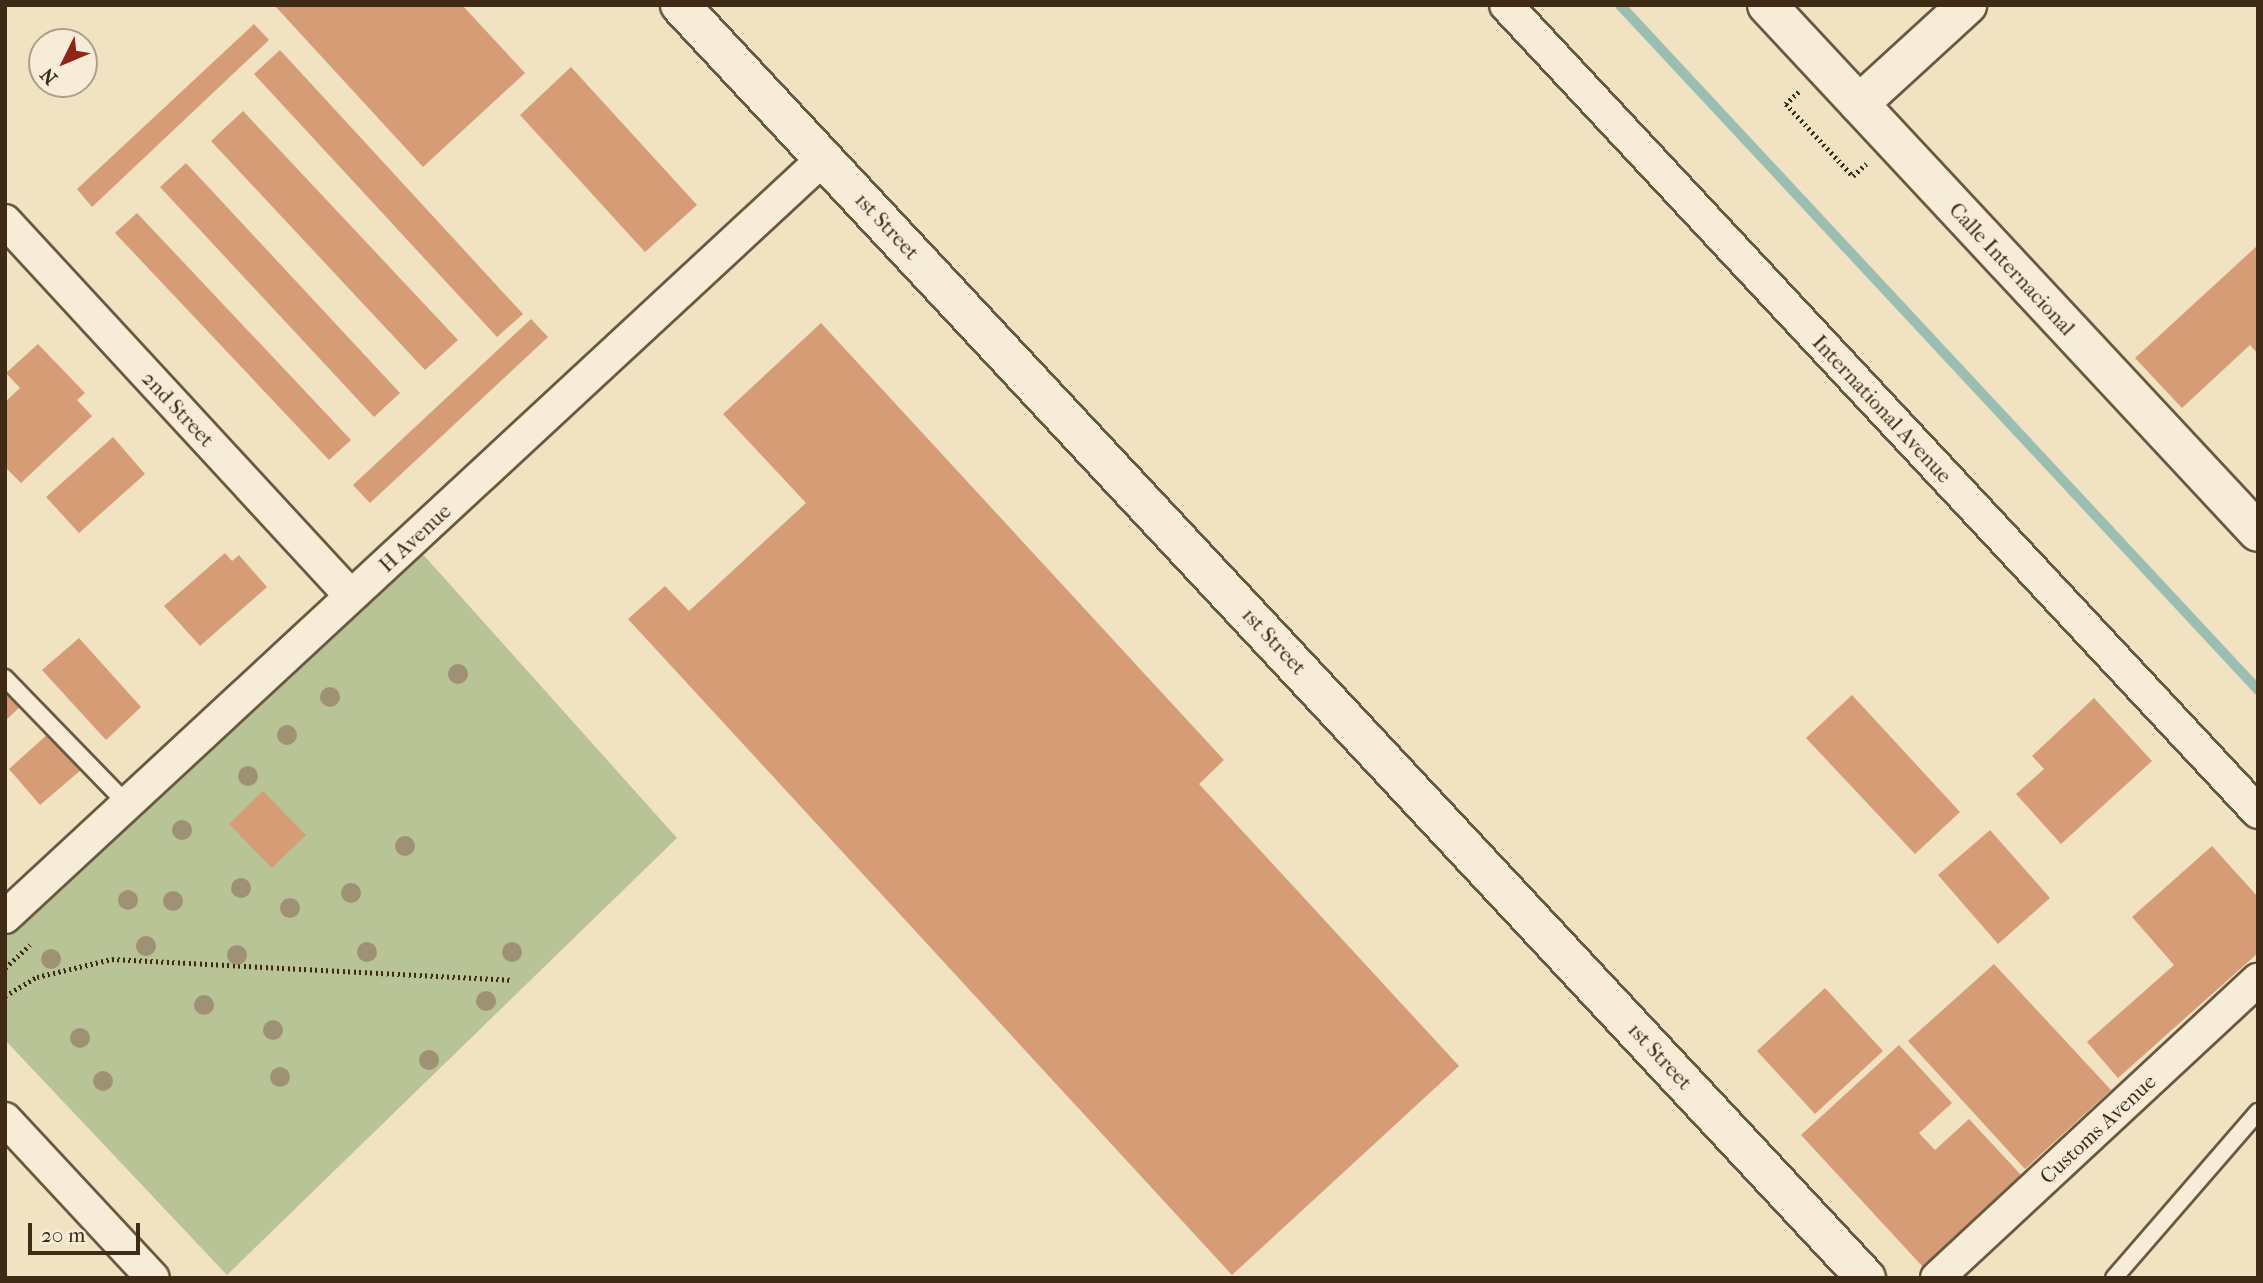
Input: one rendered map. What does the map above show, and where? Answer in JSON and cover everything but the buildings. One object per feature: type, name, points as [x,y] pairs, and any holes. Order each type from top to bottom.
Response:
[{"type":"main road","name":"1st Street","points":[[680,5],[1866,1278]]},
{"type":"main road","name":"Calle Internacional","points":[[1767,5],[2253,518]]},
{"type":"main road","points":[[1859,104],[1967,5]]},
{"type":"street","name":"International Avenue","points":[[1506,5],[2258,813]]},
{"type":"street","name":"H Avenue","points":[[5,917],[824,158]]},
{"type":"street","name":"2nd Street","points":[[7,225],[351,596]]},
{"type":"street","name":"Customs Avenue","points":[[1937,1278],[2258,980]]},
{"type":"street","points":[[5,1119],[153,1278]]},
{"type":"lane","points":[[5,678],[127,804]]},
{"type":"lane","points":[[2114,1278],[2258,1112]]},
{"type":"path","points":[[5,996],[37,977],[113,959],[512,981]]},
{"type":"green space","points":[[411,541],[677,838],[227,1275],[5,1040],[5,917]]},
{"type":"waterway","points":[[1620,5],[2258,690]]}]
